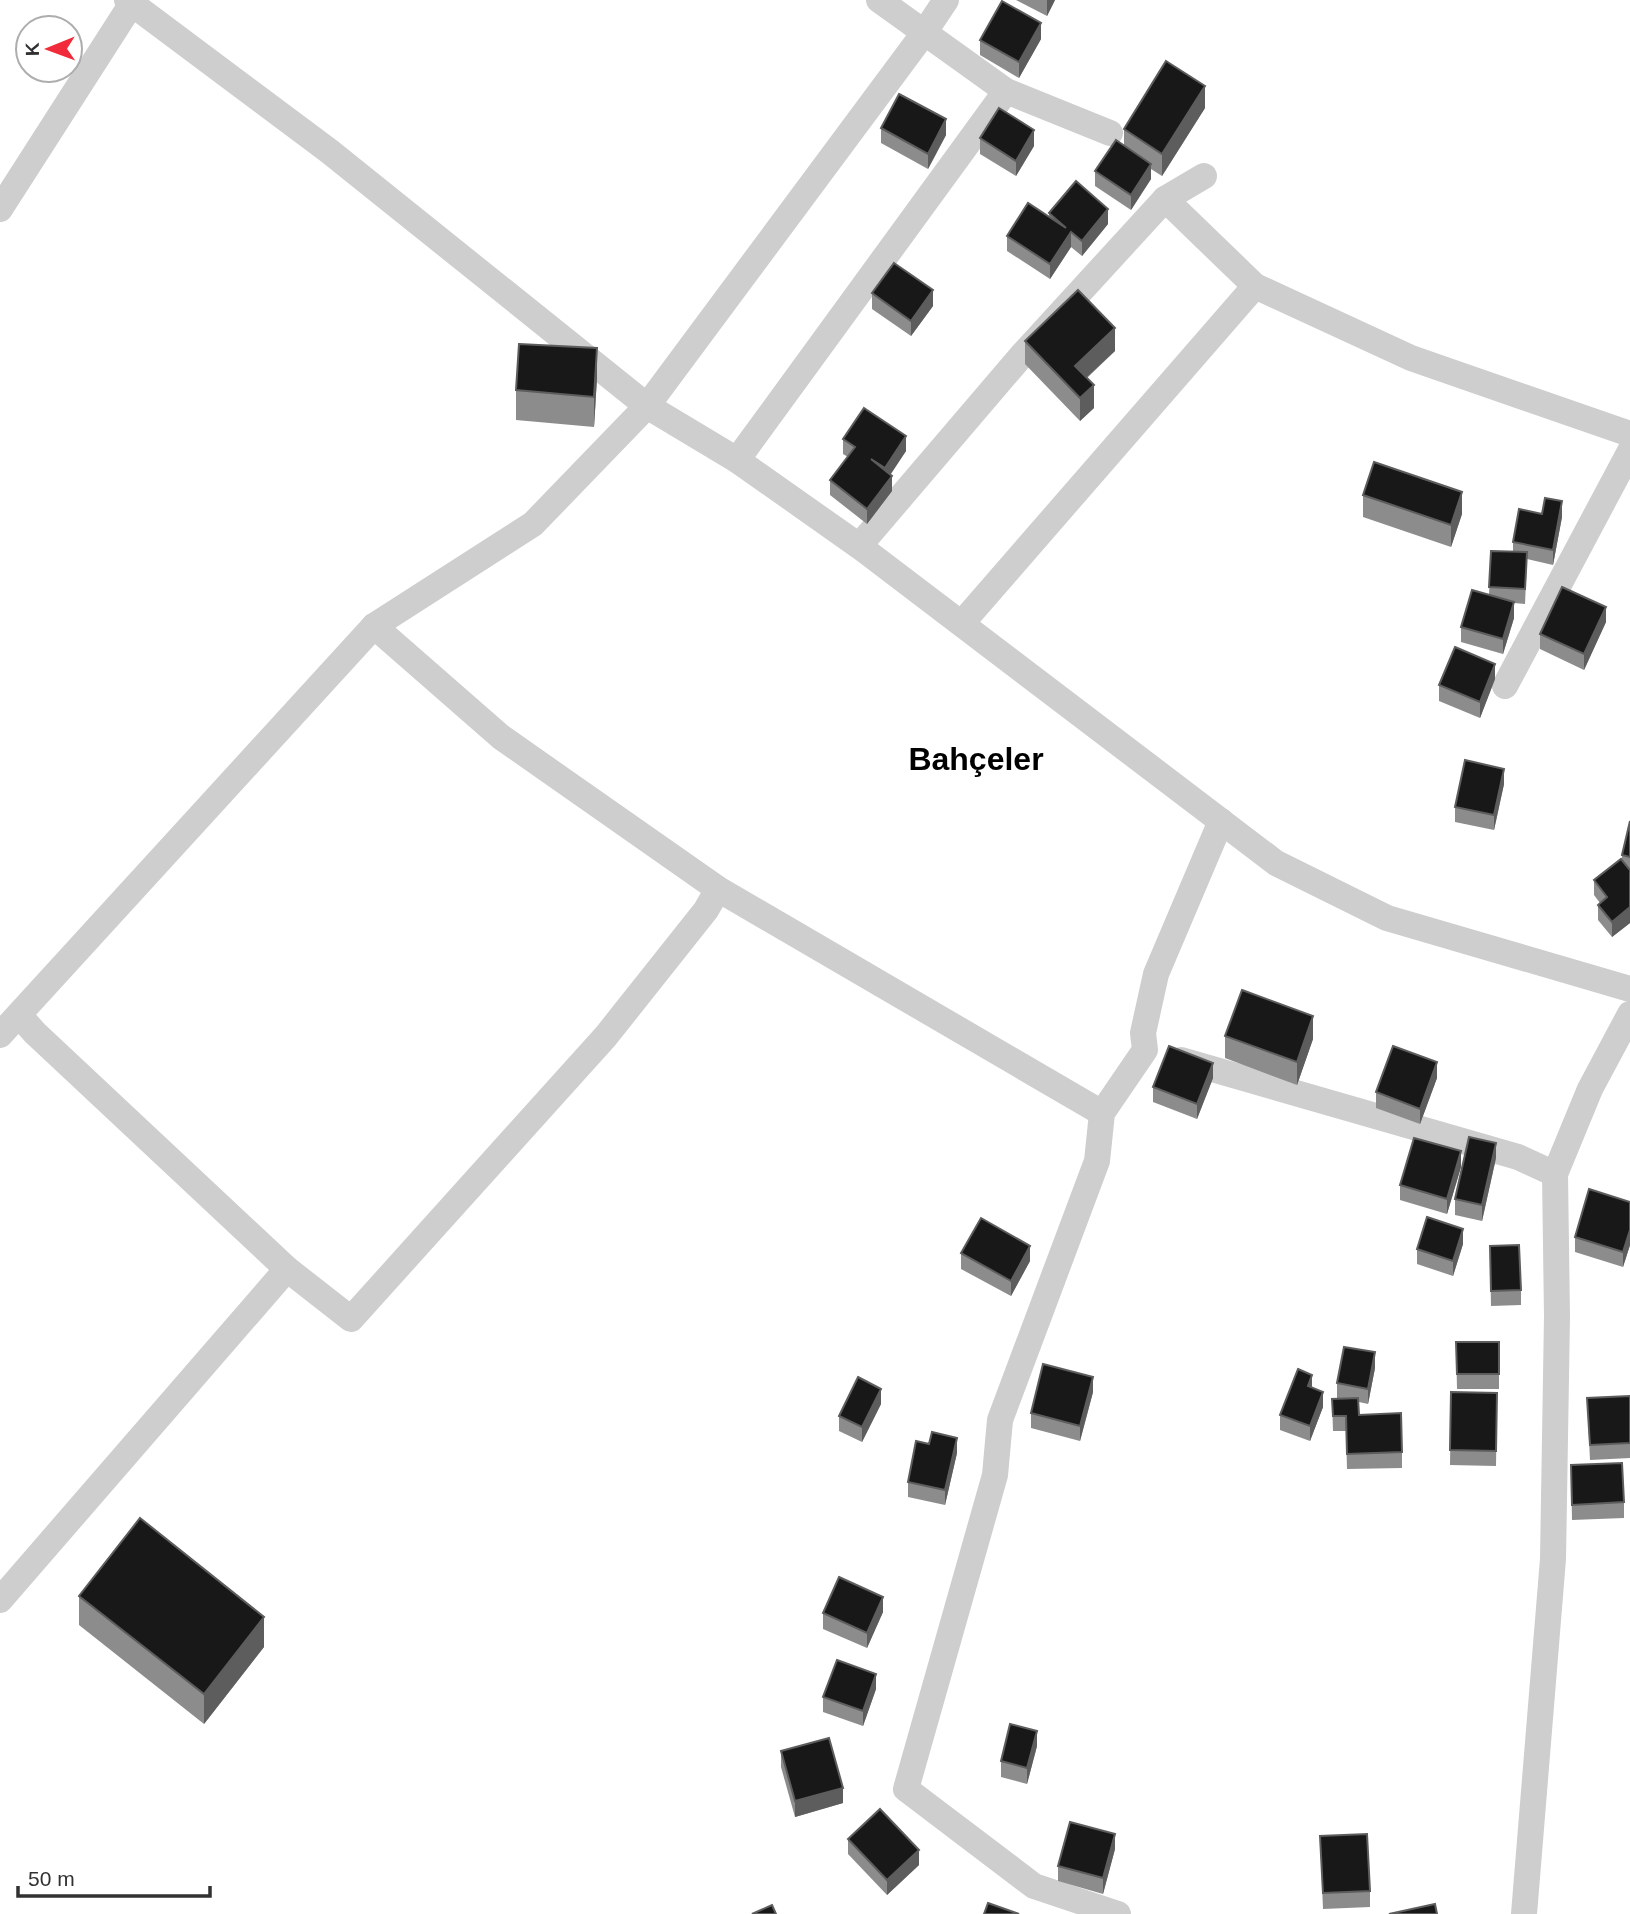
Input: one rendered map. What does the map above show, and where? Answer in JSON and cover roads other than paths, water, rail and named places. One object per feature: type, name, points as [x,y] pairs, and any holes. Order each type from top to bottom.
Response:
[{"type":"street","points":[[879,0],[1006,91],[1110,133]]},
{"type":"street","points":[[0,1035],[374,625],[533,524],[646,405],[946,0]]},
{"type":"street","points":[[0,209],[132,1],[329,151],[646,405],[737,460],[859,546],[1276,863],[1387,918],[1630,989]]},
{"type":"street","points":[[737,460],[1006,91]]},
{"type":"street","points":[[859,546],[1023,354],[1165,199],[1205,176]]},
{"type":"street","points":[[1165,199],[1255,286],[1411,358],[1630,434]]},
{"type":"street","points":[[962,623],[1255,286]]},
{"type":"street","points":[[1505,685],[1630,451]]},
{"type":"street","points":[[374,625],[501,737],[718,889],[1102,1113]]},
{"type":"street","points":[[1118,1914],[1083,1908],[1034,1886],[906,1789],[995,1475],[1000,1420],[1097,1161],[1102,1113],[1145,1050],[1143,1033],[1156,974],[1221,821]]},
{"type":"street","points":[[19,1015],[287,1269],[351,1319],[606,1035],[706,910],[718,889]]},
{"type":"street","points":[[1524,1914],[1553,1559],[1557,1316],[1555,1174],[1590,1089],[1630,1014]]},
{"type":"street","points":[[1145,1050],[1518,1157],[1555,1174]]},
{"type":"street","points":[[0,1601],[287,1269]]},
{"type":"district","name":"Bahçeler","points":[[976,759]]}]
